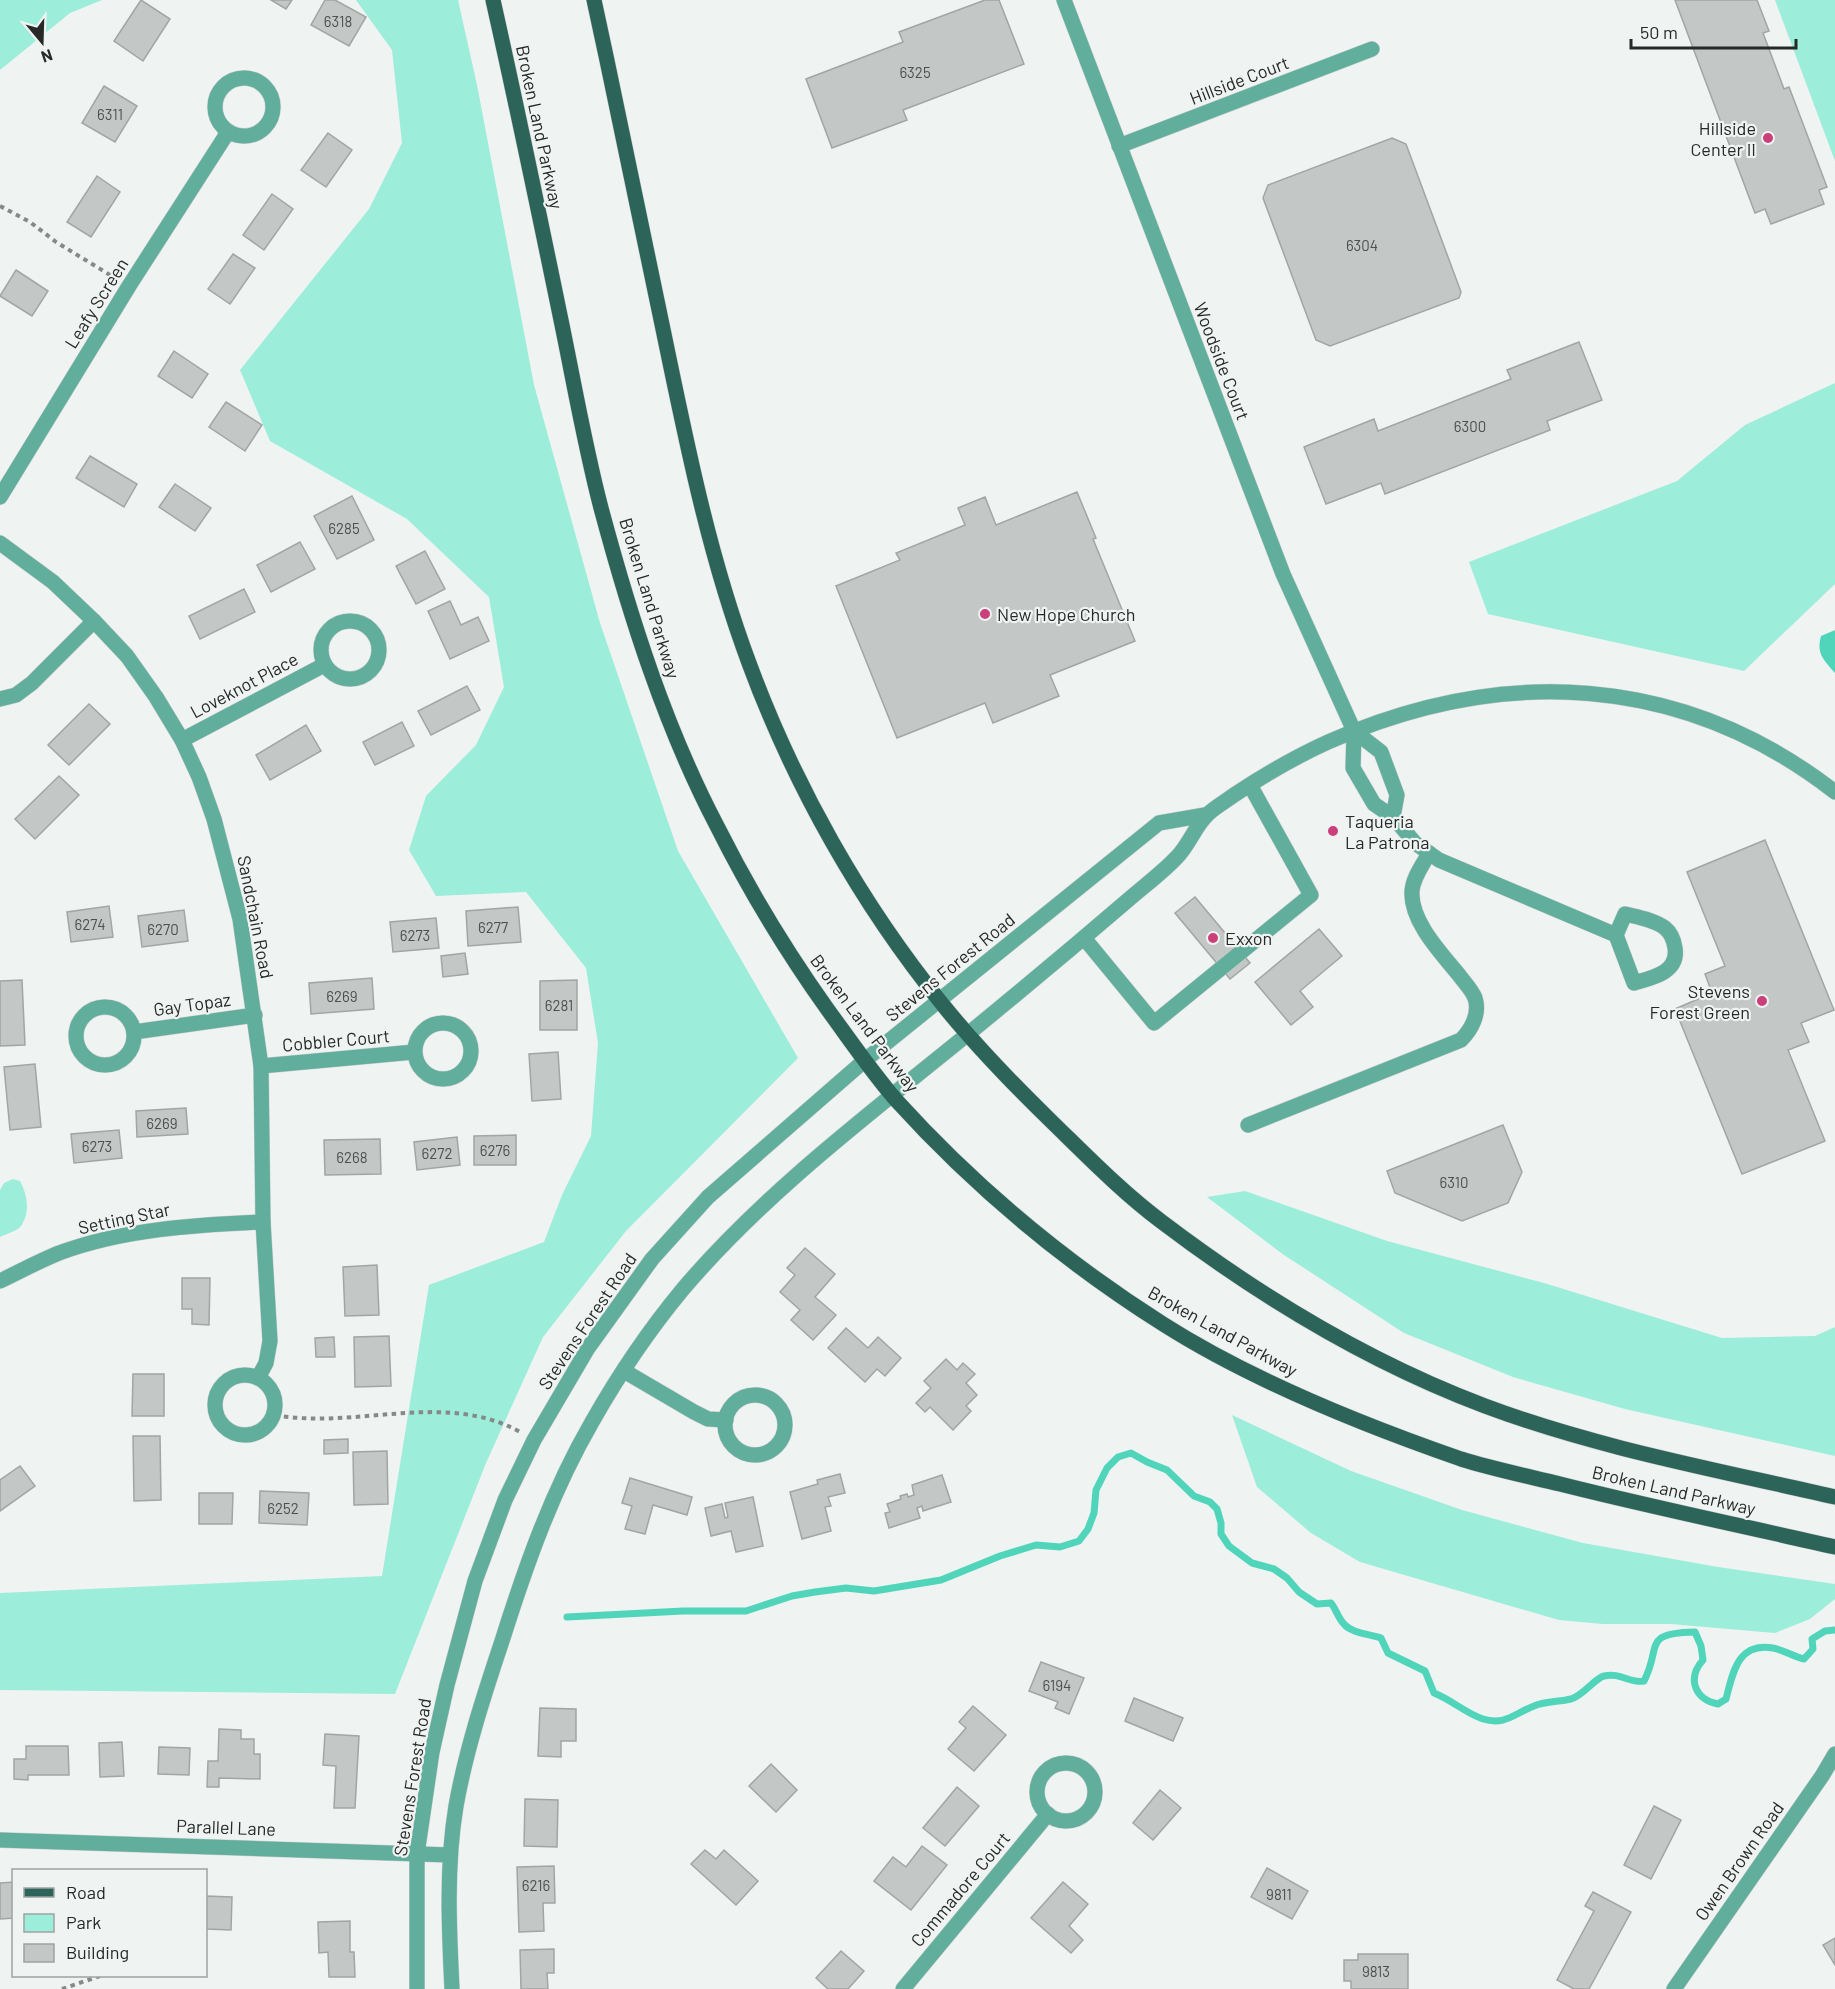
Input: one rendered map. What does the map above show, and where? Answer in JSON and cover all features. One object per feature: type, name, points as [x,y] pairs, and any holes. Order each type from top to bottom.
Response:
[{"type":"main road","name":"Broken Land Parkway","points":[[493,0],[601,505],[640,638],[659,692],[685,759],[715,824],[754,895],[794,962],[864,1061],[893,1096],[962,1169],[1022,1222],[1092,1276],[1166,1326],[1300,1396],[1467,1461],[1619,1499],[1835,1547]]},
{"type":"main road","name":"Broken Land Parkway","points":[[594,0],[695,485],[730,610],[781,740],[838,852],[878,916],[939,1001],[1038,1109],[1098,1167],[1158,1220],[1275,1302],[1343,1341],[1419,1379],[1488,1407],[1630,1450],[1835,1497]]},
{"type":"street","name":"Woodside Court","points":[[1064,0],[1283,574],[1354,731]]},
{"type":"street","name":"Hillside Court","points":[[1119,146],[1372,49]]},
{"type":"street","name":"Leafy Screen","points":[[0,497],[129,286],[228,132]]},
{"type":"street","name":"Sandchain Road","points":[[0,543],[53,582],[127,656],[156,697],[182,740],[211,809],[228,865],[240,919],[261,1066],[263,1222],[270,1341],[266,1363],[258,1378]]},
{"type":"street","points":[[0,699],[16,694],[32,683],[94,621]]},
{"type":"street","name":"Loveknot Place","points":[[182,740],[324,665]]},
{"type":"street","name":"Stevens Forest Road","points":[[452,1989],[450,1855],[456,1809],[482,1701],[543,1521],[591,1423],[624,1371],[683,1290],[739,1229],[798,1174],[968,1035],[1180,855],[1205,815],[1250,784],[1308,751],[1354,731],[1400,714],[1485,696],[1520,692],[1555,691],[1616,697],[1698,715],[1773,750],[1808,771],[1835,792]]},
{"type":"street","points":[[1354,731],[1353,768],[1374,804],[1393,817],[1415,843],[1466,872],[1616,935],[1634,983],[1668,970],[1673,963],[1676,952],[1674,943],[1664,926],[1625,914],[1616,935]]},
{"type":"street","points":[[1354,731],[1381,752],[1397,795],[1393,817]]},
{"type":"street","points":[[1084,938],[1154,1023],[1311,895],[1250,784]]},
{"type":"street","name":"Stevens Forest Road","points":[[417,1989],[417,1854],[432,1752],[447,1685],[475,1581],[505,1500],[534,1440],[588,1348],[652,1259],[708,1197],[864,1061],[1159,823],[1205,815]]},
{"type":"street","points":[[1248,1125],[1461,1040],[1470,1032],[1476,1010],[1475,998],[1429,938],[1415,911],[1412,894],[1414,882],[1429,853]]},
{"type":"street","name":"Gay Topaz","points":[[134,1032],[255,1015]]},
{"type":"street","name":"Cobbler Court","points":[[261,1066],[414,1052]]},
{"type":"street","name":"Setting Star","points":[[0,1281],[57,1254],[100,1240],[181,1226],[263,1222]]},
{"type":"street","points":[[624,1371],[701,1416],[708,1419],[726,1420]]},
{"type":"street","points":[[246,1375],[258,1378],[268,1384],[273,1392],[276,1404],[270,1424],[259,1433],[245,1436],[233,1433],[223,1426],[216,1414],[215,1402],[220,1389],[231,1378],[246,1375]]},
{"type":"street","name":"Owen Brown Road","points":[[1674,1989],[1835,1754]]},
{"type":"street","name":"Commadore Court","points":[[903,1989],[1048,1814]]},
{"type":"street","name":"Parallel Lane","points":[[0,1840],[450,1855]]},
{"type":"path","points":[[0,206],[30,222],[56,242],[129,286]]},
{"type":"path","points":[[274,1415],[299,1419],[341,1419],[438,1411],[489,1418],[534,1440]]},
{"type":"path","points":[[62,1989],[98,1977]]},
{"type":"green space","points":[[0,0],[102,0],[70,13],[0,70]]},
{"type":"green space","points":[[356,0],[458,0],[477,85],[534,385],[600,623],[678,851],[798,1058],[626,1231],[543,1337],[486,1463],[395,1694],[0,1690],[0,1593],[382,1576],[429,1285],[544,1242],[562,1195],[591,1136],[598,1043],[586,968],[526,892],[436,896],[409,850],[426,796],[476,745],[504,687],[489,597],[407,519],[270,441],[240,370],[369,209],[402,143],[392,50]]},
{"type":"green space","points":[[1775,0],[1835,0],[1835,161]]},
{"type":"green space","points":[[1835,383],[1835,584],[1744,671],[1488,614],[1469,562],[1677,481],[1745,425]]},
{"type":"green space","points":[[13,1179],[20,1181],[25,1192],[26,1215],[19,1228],[0,1237],[0,1190],[4,1183]]},
{"type":"green space","points":[[1245,1191],[1387,1241],[1544,1283],[1722,1338],[1815,1336],[1835,1327],[1835,1456],[1625,1409],[1513,1377],[1404,1333],[1284,1255],[1207,1197]]},
{"type":"green space","points":[[1232,1415],[1351,1471],[1462,1510],[1583,1543],[1718,1567],[1835,1584],[1835,1599],[1810,1619],[1775,1633],[1671,1624],[1603,1624],[1559,1620],[1360,1562],[1311,1533],[1257,1487]]},
{"type":"shaded area","points":[[1835,630],[1835,673],[1820,652],[1820,642],[1821,636]]},
{"type":"building","points":[[141,0],[170,19],[143,61],[114,41]]},
{"type":"building","points":[[271,0],[292,0],[286,9]]},
{"type":"building","points":[[325,0],[335,0],[366,17],[349,46],[311,25]]},
{"type":"building","points":[[985,0],[999,0],[1024,64],[903,110],[907,120],[832,148],[806,79],[903,42],[899,32]]},
{"type":"building","name":"Hillside Center II","points":[[1675,0],[1757,0],[1769,31],[1763,33],[1784,89],[1789,87],[1827,187],[1819,190],[1824,204],[1771,224],[1765,209],[1755,213]]},
{"type":"building","points":[[104,86],[137,106],[115,142],[82,123]]},
{"type":"building","points":[[328,133],[352,150],[326,187],[301,170]]},
{"type":"building","points":[[1392,138],[1406,144],[1461,292],[1459,298],[1330,346],[1316,340],[1263,198],[1268,185]]},
{"type":"building","points":[[97,176],[120,192],[91,237],[67,222]]},
{"type":"building","points":[[272,194],[293,209],[264,250],[243,235]]},
{"type":"building","points":[[233,254],[255,268],[230,304],[208,289]]},
{"type":"building","points":[[16,270],[48,291],[32,316],[0,296]]},
{"type":"building","points":[[1579,342],[1602,400],[1547,421],[1550,430],[1385,494],[1381,483],[1326,504],[1304,447],[1374,419],[1378,431],[1511,379],[1507,370]]},
{"type":"building","points":[[174,351],[208,374],[192,398],[158,376]]},
{"type":"building","points":[[226,402],[262,425],[245,451],[209,427]]},
{"type":"building","points":[[90,456],[137,484],[124,507],[76,478]]},
{"type":"building","points":[[175,484],[211,508],[195,531],[159,507]]},
{"type":"building","name":"New Hope Church","points":[[1077,492],[1096,538],[1093,539],[1135,641],[1050,675],[1059,696],[993,723],[985,703],[897,738],[836,586],[900,560],[896,553],[965,525],[958,508],[985,497],[996,525]]},
{"type":"building","points":[[352,496],[374,540],[337,559],[314,516]]},
{"type":"building","points":[[300,542],[315,569],[271,592],[257,565]]},
{"type":"building","points":[[425,551],[445,589],[416,604],[396,566]]},
{"type":"building","points":[[244,589],[255,612],[200,639],[189,616]]},
{"type":"building","points":[[450,601],[461,625],[478,617],[489,641],[450,659],[428,611]]},
{"type":"building","points":[[467,686],[480,710],[431,735],[418,711]]},
{"type":"building","points":[[89,704],[110,724],[69,765],[48,745]]},
{"type":"building","points":[[402,722],[414,746],[375,765],[363,742]]},
{"type":"building","points":[[306,725],[321,751],[270,780],[256,755]]},
{"type":"building","points":[[59,776],[79,795],[35,839],[15,819]]},
{"type":"building","name":"Stevens Forest Green","points":[[1765,840],[1834,1010],[1801,1023],[1809,1042],[1788,1050],[1825,1141],[1742,1174],[1675,1009],[1712,993],[1705,974],[1725,966],[1687,872]]},
{"type":"building","name":"Exxon","points":[[1195,897],[1250,963],[1230,979],[1175,913]]},
{"type":"building","points":[[109,906],[113,937],[71,942],[67,912]]},
{"type":"building","points":[[518,907],[521,942],[468,946],[466,911]]},
{"type":"building","points":[[184,910],[188,941],[142,947],[138,916]]},
{"type":"building","points":[[436,918],[439,948],[393,952],[390,922]]},
{"type":"building","points":[[1319,929],[1342,956],[1300,991],[1313,1007],[1291,1025],[1255,982]]},
{"type":"building","points":[[465,953],[468,974],[443,977],[441,956]]},
{"type":"building","points":[[372,978],[374,1009],[311,1014],[309,983]]},
{"type":"building","points":[[22,980],[25,1045],[0,1046],[0,981]]},
{"type":"building","points":[[577,980],[577,1030],[540,1030],[540,981]]},
{"type":"building","points":[[558,1052],[561,1099],[532,1101],[529,1054]]},
{"type":"building","points":[[35,1064],[41,1127],[10,1130],[4,1067]]},
{"type":"building","points":[[186,1108],[188,1134],[137,1137],[136,1111]]},
{"type":"building","points":[[1503,1125],[1522,1172],[1508,1203],[1462,1221],[1395,1193],[1387,1171]]},
{"type":"building","points":[[119,1130],[122,1158],[74,1163],[71,1134]]},
{"type":"building","points":[[516,1135],[516,1165],[474,1165],[474,1136]]},
{"type":"building","points":[[457,1137],[460,1165],[417,1170],[414,1142]]},
{"type":"building","points":[[380,1139],[381,1174],[325,1175],[324,1140]]},
{"type":"building","points":[[805,1248],[835,1274],[815,1297],[836,1315],[813,1340],[791,1320],[800,1310],[780,1292],[795,1275],[787,1268]]},
{"type":"building","points":[[377,1265],[379,1315],[345,1316],[343,1267]]},
{"type":"building","points":[[182,1278],[210,1278],[209,1325],[192,1324],[192,1309],[182,1309]]},
{"type":"building","points":[[846,1328],[868,1348],[878,1337],[901,1358],[885,1376],[877,1369],[865,1382],[828,1348]]},
{"type":"building","points":[[389,1336],[391,1386],[355,1387],[354,1337]]},
{"type":"building","points":[[334,1337],[335,1357],[316,1357],[315,1338]]},
{"type":"building","points":[[946,1359],[957,1370],[963,1363],[975,1374],[966,1383],[977,1395],[966,1406],[971,1411],[953,1430],[930,1407],[925,1412],[916,1403],[931,1388],[924,1381]]},
{"type":"building","points":[[133,1374],[164,1374],[164,1416],[132,1416]]},
{"type":"building","points":[[133,1436],[160,1436],[161,1500],[134,1501]]},
{"type":"building","points":[[348,1439],[348,1453],[324,1454],[324,1440]]},
{"type":"building","points":[[387,1451],[388,1504],[354,1505],[353,1452]]},
{"type":"building","points":[[20,1466],[35,1486],[0,1511],[0,1480]]},
{"type":"building","points":[[840,1474],[845,1493],[828,1497],[831,1506],[825,1507],[831,1531],[802,1539],[790,1492],[818,1484],[817,1480]]},
{"type":"building","points":[[942,1475],[951,1502],[923,1511],[922,1506],[917,1508],[920,1518],[889,1528],[885,1513],[890,1512],[887,1504],[901,1499],[900,1496],[914,1495],[912,1485]]},
{"type":"building","points":[[630,1478],[692,1497],[687,1515],[653,1505],[645,1534],[625,1529],[632,1506],[622,1503]]},
{"type":"building","points":[[260,1491],[309,1493],[307,1525],[259,1523]]},
{"type":"building","points":[[199,1493],[233,1493],[232,1524],[199,1524]]},
{"type":"building","points":[[753,1497],[763,1546],[736,1552],[731,1531],[711,1536],[705,1508],[722,1504],[725,1518],[728,1517],[725,1503]]},
{"type":"building","points":[[1041,1662],[1084,1678],[1069,1714],[1055,1708],[1058,1702],[1029,1691]]},
{"type":"building","points":[[1134,1698],[1183,1718],[1173,1741],[1125,1721]]},
{"type":"building","points":[[973,1706],[1006,1735],[974,1771],[948,1749],[966,1728],[959,1722]]},
{"type":"building","points":[[540,1708],[576,1709],[576,1741],[561,1741],[561,1757],[538,1756]]},
{"type":"building","points":[[219,1729],[241,1730],[241,1739],[254,1739],[254,1754],[260,1754],[260,1779],[219,1778],[219,1787],[207,1787],[208,1761],[218,1761]]},
{"type":"building","points":[[325,1734],[359,1736],[355,1808],[334,1808],[336,1766],[323,1765]]},
{"type":"building","points":[[122,1742],[124,1776],[100,1777],[99,1743]]},
{"type":"building","points":[[26,1746],[68,1746],[69,1775],[28,1775],[28,1780],[14,1779],[14,1759],[26,1759]]},
{"type":"building","points":[[159,1747],[190,1748],[189,1775],[158,1774]]},
{"type":"building","points":[[771,1764],[797,1790],[776,1812],[749,1786]]},
{"type":"building","points":[[957,1787],[979,1806],[945,1846],[923,1828]]},
{"type":"building","points":[[1160,1790],[1181,1808],[1153,1840],[1133,1823]]},
{"type":"building","points":[[525,1799],[558,1800],[557,1847],[524,1846]]},
{"type":"building","points":[[1654,1806],[1681,1820],[1651,1879],[1624,1865]]},
{"type":"building","points":[[922,1846],[947,1865],[911,1910],[874,1881],[893,1857],[906,1867]]},
{"type":"building","points":[[705,1850],[716,1859],[724,1850],[758,1881],[736,1905],[691,1864]]},
{"type":"building","points":[[554,1866],[555,1903],[543,1903],[544,1931],[519,1932],[517,1867]]},
{"type":"building","points":[[1267,1868],[1308,1891],[1292,1919],[1251,1897]]},
{"type":"building","points":[[12,1882],[12,1918],[0,1919],[0,1883]]},
{"type":"building","points":[[1063,1882],[1088,1904],[1069,1926],[1083,1940],[1071,1953],[1031,1918]]},
{"type":"building","points":[[1593,1892],[1631,1912],[1589,1989],[1574,1989],[1557,1980],[1594,1911],[1585,1906]]},
{"type":"building","points":[[207,1896],[232,1897],[231,1930],[207,1929]]},
{"type":"building","points":[[350,1921],[350,1952],[354,1952],[355,1977],[329,1977],[328,1952],[319,1953],[318,1922]]},
{"type":"building","points":[[1835,1938],[1835,1965],[1823,1945]]},
{"type":"building","points":[[554,1949],[554,1973],[547,1973],[548,1989],[521,1989],[520,1950]]},
{"type":"building","points":[[841,1951],[864,1971],[848,1989],[828,1989],[816,1978]]},
{"type":"building","points":[[1358,1954],[1408,1954],[1408,1989],[1351,1989],[1351,1981],[1344,1981],[1344,1960],[1358,1960]]},
{"type":"waterway","points":[[567,1617],[683,1611],[746,1611],[792,1596],[815,1592],[846,1588],[874,1591],[941,1580],[1000,1556],[1036,1545],[1060,1547],[1079,1541],[1088,1529],[1094,1513],[1096,1490],[1107,1468],[1118,1457],[1131,1453],[1167,1470],[1194,1496],[1210,1502],[1217,1509],[1221,1534],[1229,1546],[1252,1563],[1274,1569],[1287,1578],[1299,1592],[1317,1604],[1331,1603],[1347,1627],[1381,1638],[1388,1653],[1425,1671],[1434,1693],[1483,1719],[1504,1720],[1539,1704],[1571,1699],[1604,1676],[1644,1681],[1656,1644],[1667,1635],[1678,1633],[1695,1632],[1701,1646],[1703,1660],[1698,1667],[1694,1681],[1698,1693],[1703,1698],[1718,1704],[1726,1699],[1735,1669],[1745,1654],[1761,1647],[1773,1648],[1804,1659],[1813,1649],[1812,1639],[1825,1631],[1835,1630]]},
{"type":"place","name":"Hillside Center II","points":[[1768,138]]},
{"type":"place","name":"New Hope Church","points":[[985,614]]},
{"type":"place","name":"Taqueria La Patrona","points":[[1333,831]]},
{"type":"place","name":"Exxon","points":[[1213,938]]},
{"type":"place","name":"Stevens Forest Green","points":[[1762,1001]]}]
